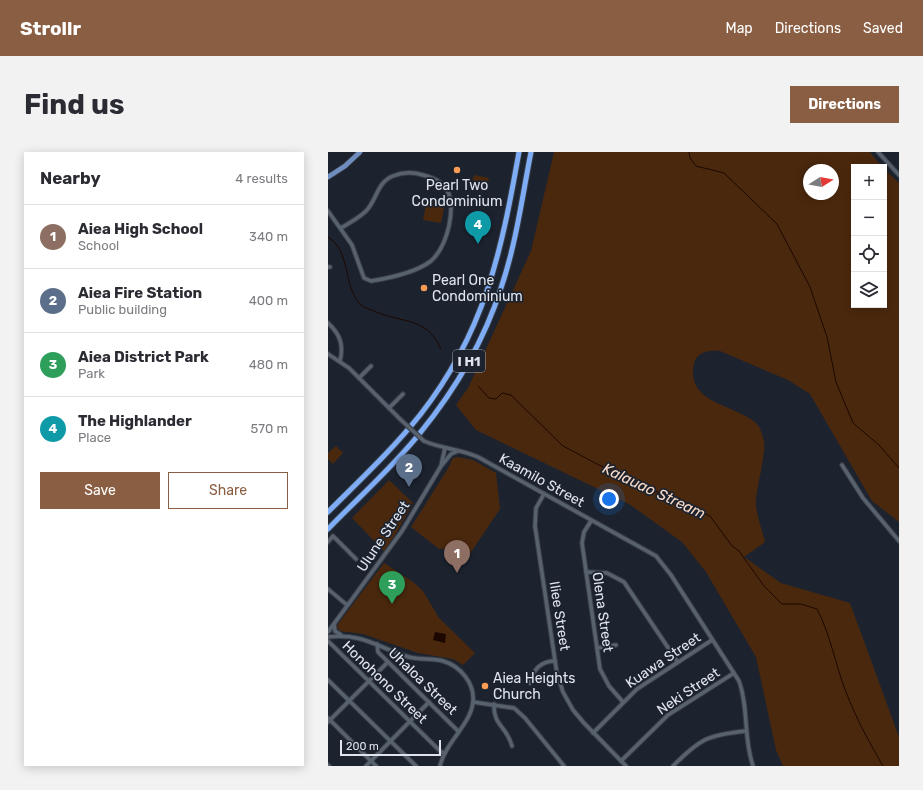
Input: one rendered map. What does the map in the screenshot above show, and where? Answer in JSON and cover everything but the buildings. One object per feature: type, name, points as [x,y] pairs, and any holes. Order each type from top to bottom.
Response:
[{"type":"highway","name":"I H1","points":[[328,512],[405,433],[430,402],[458,358],[480,314],[493,277],[502,242],[519,152]]},
{"type":"highway","name":"I H1","points":[[328,529],[420,434],[452,390],[470,360],[494,308],[506,274],[531,152]]},
{"type":"main road","points":[[328,177],[345,166],[360,152]]},
{"type":"street","points":[[878,152],[899,175]]},
{"type":"street","points":[[328,211],[341,228],[357,255],[363,275],[367,281],[411,271],[432,260],[441,248],[447,235],[452,208],[448,192],[439,181],[431,177],[408,173],[391,176],[381,185],[366,211],[341,228]]},
{"type":"street","points":[[328,323],[338,333],[341,342],[340,360]]},
{"type":"street","name":"Kaamilo Street","points":[[328,354],[340,360],[424,441],[478,457],[656,556],[671,575],[734,673],[743,696],[746,732],[752,766]]},
{"type":"street","points":[[359,378],[371,366]]},
{"type":"street","points":[[389,408],[403,394]]},
{"type":"street","name":"Ulune Street","points":[[328,632],[395,542],[441,466],[445,448]]},
{"type":"street","points":[[441,466],[452,454],[461,451]]},
{"type":"street","points":[[842,465],[858,491],[899,541]]},
{"type":"street","name":"Iliee Street","points":[[544,494],[536,508],[535,526],[559,683],[567,700],[593,733],[626,766]]},
{"type":"street","name":"Olena Street","points":[[591,520],[584,532],[582,543],[597,648],[603,677],[623,702]]},
{"type":"street","points":[[328,542],[333,536],[356,559]]},
{"type":"street","points":[[586,572],[607,573],[624,582],[677,662]]},
{"type":"street","points":[[328,589],[347,606]]},
{"type":"street","points":[[334,624],[335,631],[341,635]]},
{"type":"street","points":[[328,637],[341,635],[358,638],[410,657],[443,661],[456,668],[469,681],[473,694],[473,702],[445,753],[440,766]]},
{"type":"street","name":"Kuawa Street","points":[[593,733],[643,684],[712,640]]},
{"type":"street","name":"Honohono Street","points":[[328,641],[441,752],[445,753]]},
{"type":"street","name":"Uhaloa Street","points":[[377,644],[378,652],[458,731]]},
{"type":"street","points":[[597,648],[616,645]]},
{"type":"street","points":[[328,646],[334,648]]},
{"type":"street","points":[[530,683],[534,672],[538,667],[543,663],[555,661]]},
{"type":"street","points":[[376,766],[329,720],[350,702],[388,662]]},
{"type":"street","name":"Neki Street","points":[[621,761],[668,715],[734,673]]},
{"type":"street","points":[[328,680],[416,766]]},
{"type":"street","points":[[366,766],[429,702]]},
{"type":"street","points":[[473,702],[507,706],[520,712],[564,766]]},
{"type":"street","points":[[494,704],[495,718],[508,734],[512,746]]},
{"type":"street","points":[[673,766],[690,749],[704,739],[720,733],[746,732]]},
{"type":"shaded area","points":[[554,152],[870,152],[880,164],[851,164],[851,308],[887,308],[887,172],[899,183],[899,522],[872,501],[810,394],[788,380],[720,351],[707,351],[697,357],[694,363],[693,375],[696,385],[701,392],[718,404],[748,417],[757,424],[763,437],[764,453],[756,505],[765,542],[744,557],[781,583],[850,603],[899,737],[899,766],[783,766],[776,750],[756,657],[706,572],[682,542],[629,504],[476,430],[456,405],[468,388],[531,251]]},
{"type":"shaded area","points":[[474,175],[489,178],[487,186],[472,183]]},
{"type":"shaded area","points":[[427,200],[445,204],[441,223],[423,220]]},
{"type":"shaded area","points":[[336,446],[343,453],[333,464],[328,459],[328,453]]},
{"type":"shaded area","points":[[458,457],[473,460],[496,473],[500,509],[465,561],[447,548],[439,549],[411,527],[453,458]]},
{"type":"shaded area","points":[[389,480],[413,503],[384,551],[352,518]]},
{"type":"shaded area","points":[[384,563],[413,582],[423,591],[439,618],[475,653],[463,665],[453,659],[418,653],[363,634],[340,631],[337,627],[338,624]]},
{"type":"shaded area","points":[[435,632],[446,634],[445,643],[433,640]]},
{"type":"waterway","points":[[689,152],[690,158],[696,166],[724,173],[777,224],[810,287],[827,337],[836,382],[853,423],[879,445],[899,468]]},
{"type":"waterway","name":"Kalauao Stream","points":[[328,237],[336,243],[341,251],[351,288],[361,305],[365,308],[413,322],[421,326],[435,338],[441,349]]},
{"type":"waterway","name":"Kalauao Stream","points":[[478,386],[489,398],[496,399],[502,393],[511,395],[563,446],[597,464],[710,516],[732,546],[739,551],[764,586],[782,604],[801,604],[817,609],[826,629],[842,682],[850,702],[863,730],[883,766]]},
{"type":"place","name":"Pearl Two Condominium","points":[[457,170]]},
{"type":"place","name":"The Highlander","points":[[478,244]]},
{"type":"place","name":"Pearl One Condominium","points":[[424,288]]},
{"type":"place","name":"Aiea Fire Station","points":[[409,487]]},
{"type":"place","name":"Aiea High School","points":[[457,573]]},
{"type":"place","name":"Aiea District Park","points":[[392,604]]},
{"type":"place","name":"Aiea Heights Church","points":[[485,686]]}]
